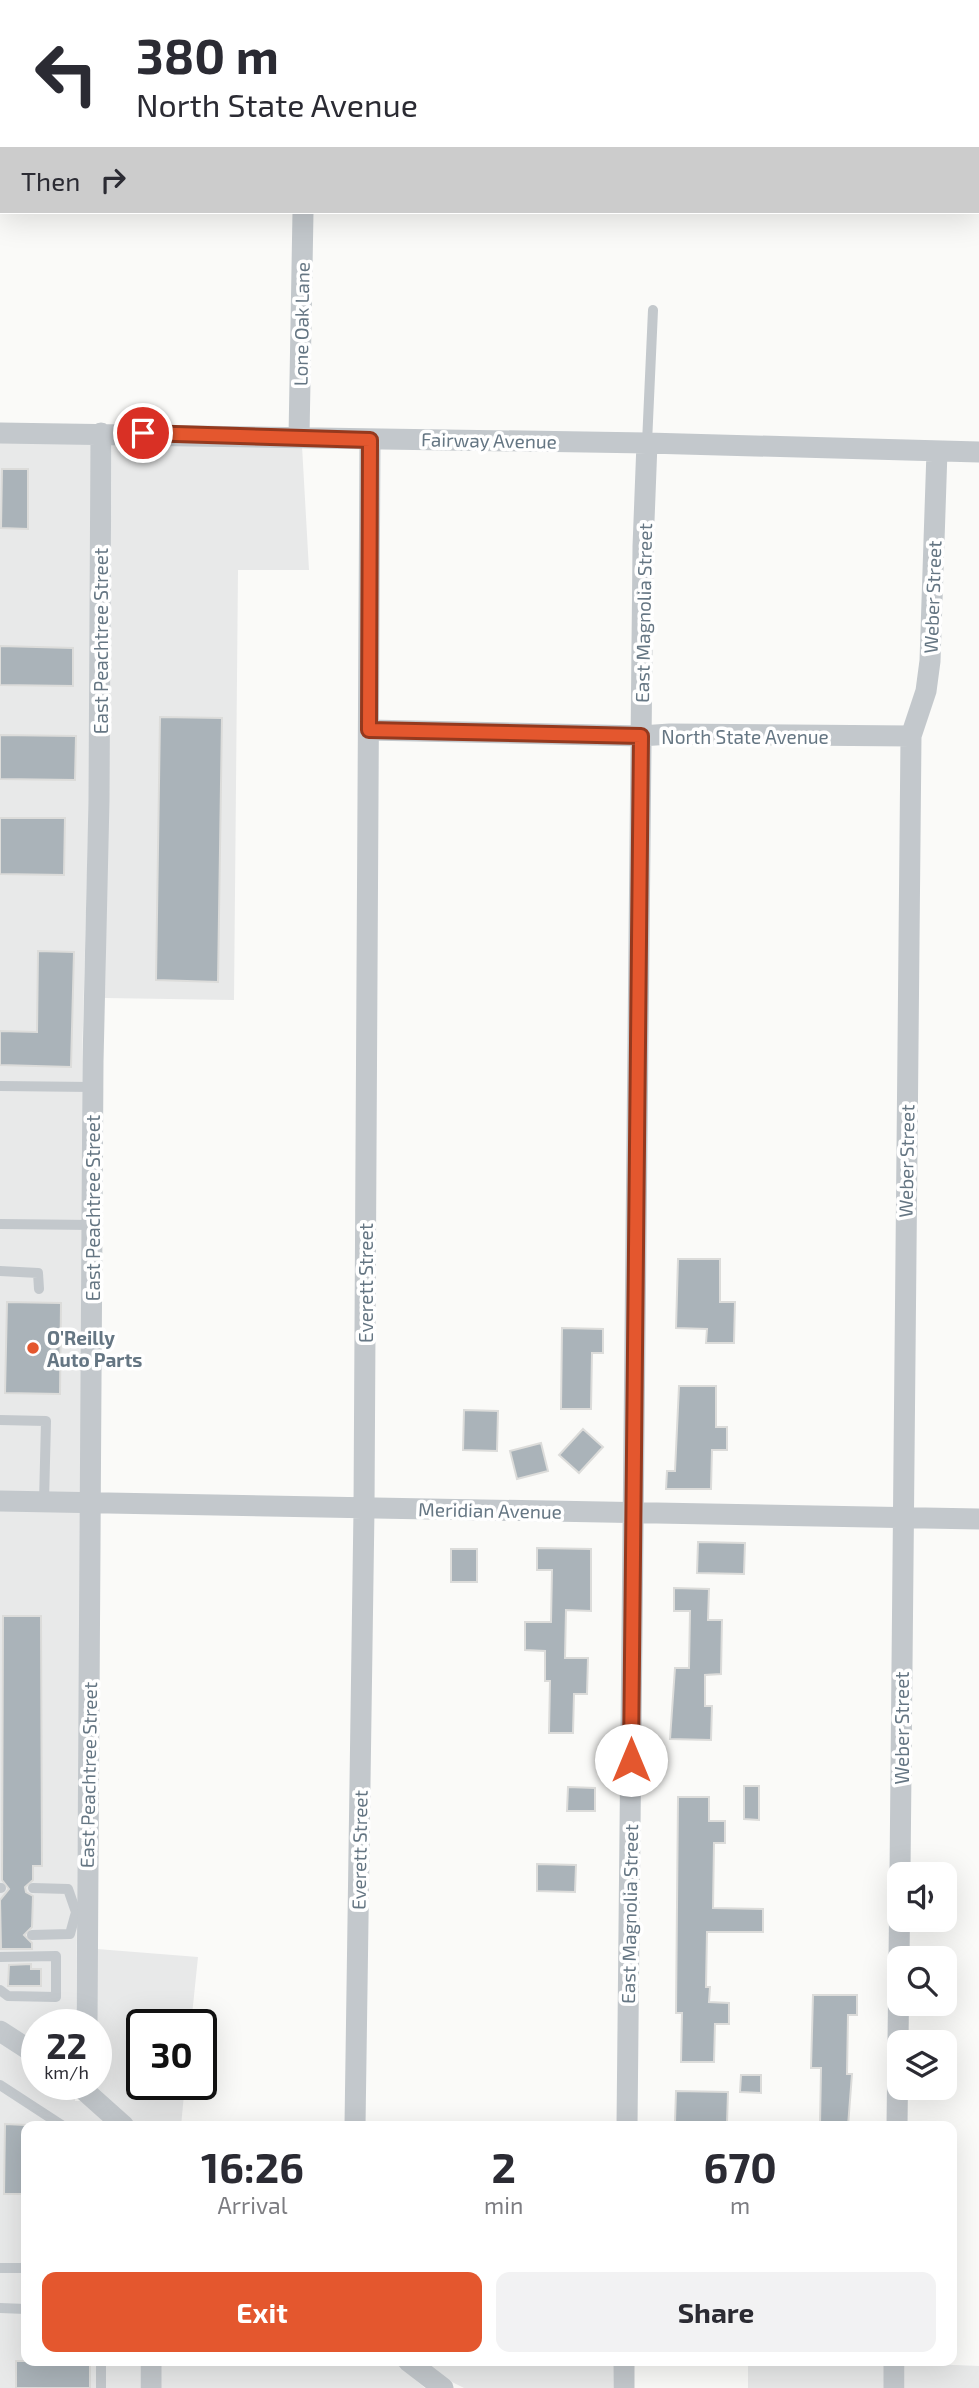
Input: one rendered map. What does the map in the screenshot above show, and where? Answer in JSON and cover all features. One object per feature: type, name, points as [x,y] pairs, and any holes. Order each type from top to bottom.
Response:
[{"type":"street","name":"Lone Oak Lane","points":[[299,437],[303,214]]},
{"type":"street","name":"Fairway Avenue","points":[[0,433],[647,443],[979,452]]},
{"type":"street","name":"East Peachtree Street","points":[[86,2009],[81,1912],[92,1503],[92,1087],[99,800],[101,433]]},
{"type":"street","name":"Everett Street","points":[[355,2121],[364,1509],[370,440]]},
{"type":"street","name":"East Magnolia Street","points":[[627,2121],[641,736],[647,443]]},
{"type":"street","name":"Weber Street","points":[[900,1862],[911,736],[926,691],[930,661],[937,451]]},
{"type":"street","name":"North State Avenue","points":[[369,730],[641,736],[670,733],[911,736]]},
{"type":"street","name":"Meridian Avenue","points":[[0,1501],[979,1519]]},
{"type":"street","name":"Weber Street","points":[[897,2121],[899,1932]]},
{"type":"street","points":[[0,2031],[21,2044]]},
{"type":"street","points":[[93,2100],[110,2121]]},
{"type":"street","points":[[151,2366],[151,2388]]},
{"type":"street","points":[[414,2366],[443,2388]]},
{"type":"street","points":[[624,2366],[624,2388]]},
{"type":"street","points":[[894,2366],[894,2388]]},
{"type":"lane","points":[[647,443],[653,310]]},
{"type":"lane","points":[[0,1086],[92,1087]]},
{"type":"lane","points":[[0,1224],[92,1225]]},
{"type":"lane","points":[[0,1271],[38,1273],[39,1289]]},
{"type":"lane","points":[[0,1420],[46,1421],[44,1502]]},
{"type":"lane","points":[[32,1935],[70,1934],[81,1912],[68,1889],[33,1888]]},
{"type":"lane","points":[[0,1957],[56,1956],[56,1997],[9,1996],[0,1990]]},
{"type":"lane","points":[[0,2085],[49,2121]]},
{"type":"lane","points":[[0,2268],[21,2268]]},
{"type":"lane","points":[[1,2308],[21,2309]]},
{"type":"lane","points":[[101,2366],[101,2388]]},
{"type":"shaded area","points":[[0,442],[91,443],[89,799],[82,1062],[82,1494],[0,1492]]},
{"type":"shaded area","points":[[112,443],[302,446],[309,570],[238,570],[234,1000],[105,998]]},
{"type":"shaded area","points":[[0,1510],[81,1512],[76,2009],[21,2009],[21,2033],[0,2020]]},
{"type":"shaded area","points":[[97,1949],[198,1957],[193,2009],[126,2009],[126,2100],[183,2100],[181,2121],[133,2121],[110,2100],[112,2100],[112,2009],[97,2009]]},
{"type":"shaded area","points":[[0,2042],[21,2056],[21,2100],[81,2101],[103,2121],[21,2121],[21,2366],[140,2366],[140,2388],[0,2388]]},
{"type":"shaded area","points":[[161,2366],[399,2366],[425,2388],[161,2388]]},
{"type":"shaded area","points":[[429,2366],[614,2366],[613,2388],[464,2388],[440,2376]]},
{"type":"shaded area","points":[[748,2366],[884,2366],[884,2388],[748,2388]]},
{"type":"shaded area","points":[[905,2366],[979,2366],[979,2388],[905,2388]]},
{"type":"building","points":[[2,469],[28,469],[28,529],[1,528]]},
{"type":"building","points":[[0,646],[73,648],[73,686],[0,685]]},
{"type":"building","points":[[160,717],[222,718],[218,982],[156,980]]},
{"type":"building","points":[[0,735],[76,736],[75,780],[0,779]]},
{"type":"building","points":[[0,818],[65,818],[64,875],[0,874]]},
{"type":"building","points":[[38,951],[74,952],[71,1067],[0,1065],[0,1031],[37,1032]]},
{"type":"building","points":[[678,1259],[720,1259],[720,1302],[735,1302],[734,1343],[706,1343],[707,1329],[676,1328]]},
{"type":"building","name":"O'Reilly Auto Parts","points":[[7,1302],[61,1303],[60,1394],[5,1393]]},
{"type":"building","points":[[562,1328],[603,1329],[603,1353],[592,1353],[591,1409],[561,1409]]},
{"type":"building","points":[[679,1386],[716,1386],[716,1427],[727,1427],[727,1450],[712,1450],[711,1489],[666,1489],[667,1471],[675,1471]]},
{"type":"building","points":[[464,1410],[498,1411],[497,1451],[463,1450]]},
{"type":"building","points":[[583,1429],[603,1447],[579,1473],[559,1455]]},
{"type":"building","points":[[541,1443],[548,1471],[517,1479],[510,1451]]},
{"type":"building","points":[[698,1542],[745,1543],[744,1574],[697,1573]]},
{"type":"building","points":[[537,1548],[591,1549],[591,1611],[566,1610],[565,1658],[588,1658],[587,1694],[574,1694],[573,1733],[549,1733],[550,1681],[545,1681],[545,1651],[525,1650],[525,1622],[551,1622],[552,1570],[537,1570]]},
{"type":"building","points":[[451,1549],[477,1549],[477,1582],[451,1582]]},
{"type":"building","points":[[674,1588],[709,1589],[708,1620],[722,1620],[721,1674],[705,1675],[705,1706],[712,1706],[711,1740],[670,1739],[675,1668],[689,1668],[690,1611],[674,1611]]},
{"type":"building","points":[[3,1616],[41,1616],[42,1866],[33,1866],[33,1880],[25,1887],[26,1892],[33,1896],[32,1927],[24,1935],[32,1943],[32,1949],[1,1949],[0,1900],[9,1889],[2,1880]]},
{"type":"building","points":[[744,1786],[759,1786],[759,1820],[744,1819]]},
{"type":"building","points":[[568,1787],[595,1788],[595,1811],[567,1811]]},
{"type":"building","points":[[678,1797],[709,1797],[709,1821],[725,1821],[725,1843],[714,1843],[713,1908],[763,1909],[763,1932],[707,1932],[706,1987],[710,1987],[709,2002],[729,2003],[729,2024],[715,2024],[714,2062],[681,2062],[682,2013],[676,2013]]},
{"type":"building","points":[[537,1864],[576,1865],[575,1892],[537,1891]]},
{"type":"building","points":[[31,1964],[31,1969],[41,1969],[41,1986],[8,1986],[9,1965]]},
{"type":"building","points":[[813,1995],[857,1995],[857,2015],[848,2015],[847,2074],[852,2074],[848,2121],[820,2121],[821,2068],[811,2068]]},
{"type":"building","points":[[741,2075],[761,2075],[761,2093],[740,2092]]},
{"type":"building","points":[[676,2091],[728,2092],[727,2121],[675,2121]]},
{"type":"building","points":[[5,2124],[21,2125],[21,2194],[4,2194]]},
{"type":"building","points":[[16,2361],[21,2361],[21,2366],[90,2366],[90,2388],[16,2388]]},
{"type":"place","name":"O'Reilly Auto Parts","points":[[33,1348]]},
{"type":"route","points":[[143,433],[370,440],[372,472],[369,730],[641,736],[631,1760]]}]
